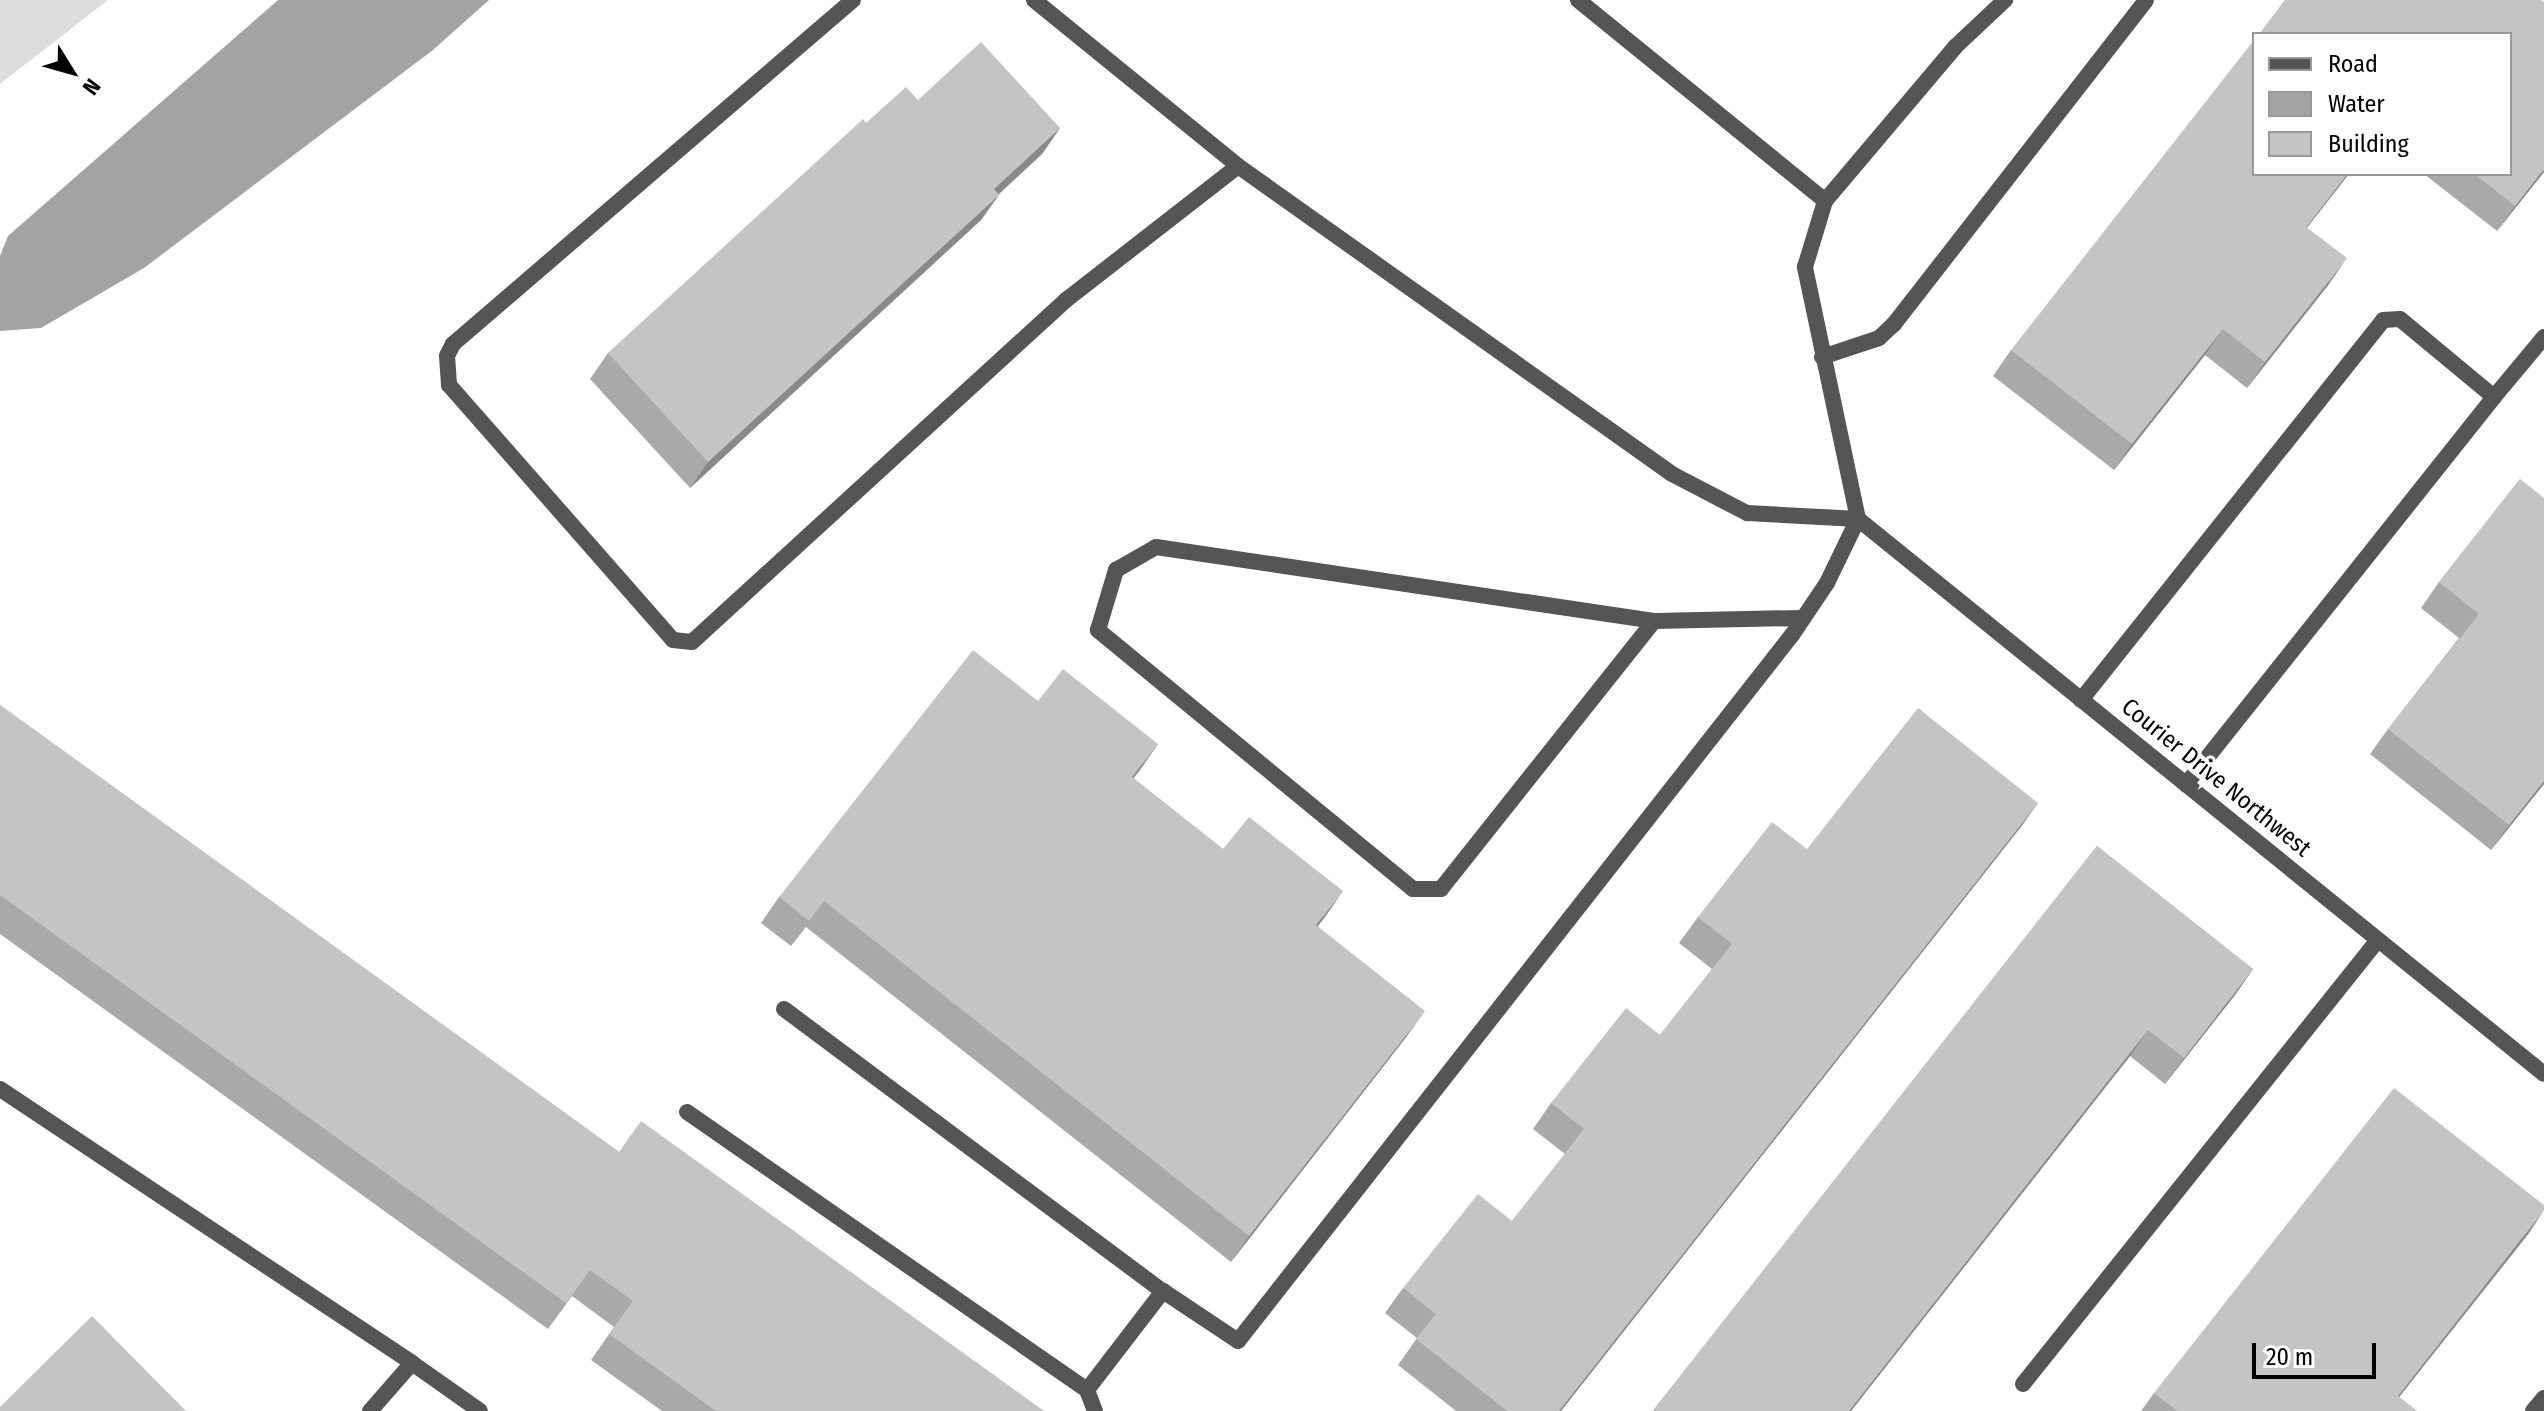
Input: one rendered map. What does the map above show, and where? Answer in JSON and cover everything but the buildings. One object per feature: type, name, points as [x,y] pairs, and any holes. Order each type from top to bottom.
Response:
[{"type":"street","points":[[853,0],[453,344],[447,356],[449,385],[673,640],[692,642],[1066,300],[1238,166]]},
{"type":"street","points":[[1034,0],[1238,166],[1697,489],[1747,513],[1858,519]]},
{"type":"street","points":[[1578,0],[1825,201]]},
{"type":"street","points":[[784,1009],[1163,1291],[1238,1341],[1803,618],[1858,519],[1805,267],[1825,201],[1955,47],[2005,0]]},
{"type":"street","points":[[1822,357],[1879,338],[1894,324],[2146,0]]},
{"type":"street","points":[[2081,700],[2383,320],[2400,319],[2494,397]]},
{"type":"street","points":[[2186,784],[2544,337]]},
{"type":"street","name":"Courier Drive Northwest","points":[[1858,519],[2544,1074]]},
{"type":"street","points":[[1654,621],[1441,889],[1413,889],[1098,630],[1116,570],[1156,547],[1654,621],[1803,618]]},
{"type":"street","points":[[2023,1384],[2378,940]]},
{"type":"street","points":[[0,1089],[480,1411]]},
{"type":"street","points":[[687,1112],[1087,1390],[1095,1411]]},
{"type":"street","points":[[1087,1390],[1163,1291]]},
{"type":"street","points":[[370,1411],[412,1363]]},
{"type":"street","points":[[2533,1411],[2544,1398]]},
{"type":"shaded area","points":[[0,0],[108,0],[0,84]]},
{"type":"water","points":[[278,0],[489,0],[433,50],[144,268],[41,328],[0,331],[0,256],[8,236]]}]
